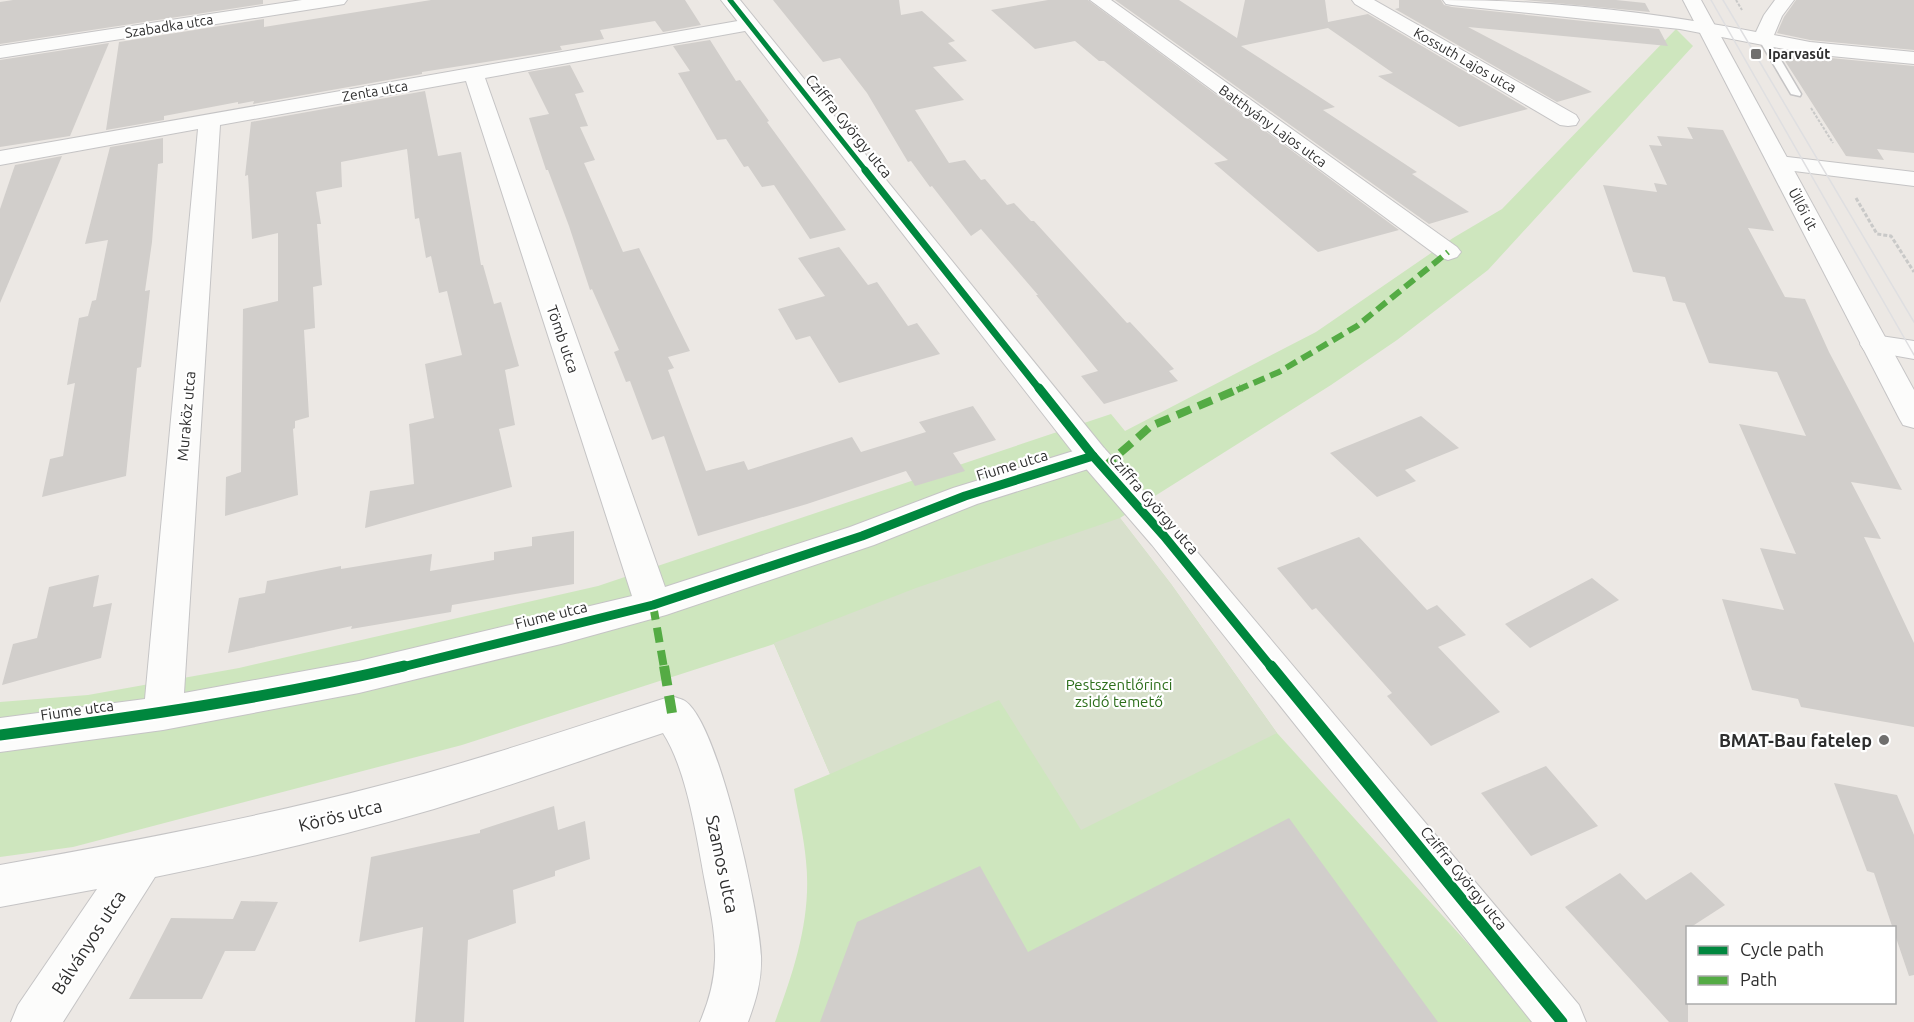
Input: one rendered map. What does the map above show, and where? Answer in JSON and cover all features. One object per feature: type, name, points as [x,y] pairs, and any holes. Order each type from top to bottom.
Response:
[{"type":"street","name":"Szabadka utca","points":[[0,52],[338,0]]},
{"type":"street","name":"Batthyány Lajos utca","points":[[1099,0],[1448,252]]},
{"type":"street","name":"Kossuth Lajos utca","points":[[1361,0],[1568,120]]},
{"type":"street","points":[[1452,0],[1680,23],[1810,48],[1914,58]]},
{"type":"street","name":"Üllői út","points":[[1692,0],[1914,418]]},
{"type":"street","points":[[1763,38],[1773,15],[1785,0]]},
{"type":"street","name":"Zenta utca","points":[[0,158],[474,74],[740,12]]},
{"type":"street","name":"Cziffra György utca","points":[[740,12],[1093,456],[1164,536],[1562,1022]]},
{"type":"street","name":"Tömb utca","points":[[474,74],[653,604]]},
{"type":"street","name":"Muraköz utca","points":[[163,713],[210,119]]},
{"type":"street","points":[[1779,163],[1914,179]]},
{"type":"street","points":[[1874,344],[1914,350]]},
{"type":"street","name":"Fiume utca","points":[[0,735],[163,713],[359,677],[653,604],[861,536],[964,496],[1093,456]]},
{"type":"street","name":"Körös utca","points":[[0,886],[141,861],[326,819],[435,789],[672,713]]},
{"type":"street","name":"Szamos utca","points":[[672,713],[691,742],[717,830],[736,927],[738,958],[735,994],[724,1022]]},
{"type":"street","name":"Bálványos utca","points":[[34,1022],[141,861]]},
{"type":"lane","points":[[1763,38],[1796,94]]},
{"type":"path","points":[[1796,94],[1803,95],[1844,160],[1843,171],[1877,234],[1891,236],[1914,272]]},
{"type":"green space","points":[[1676,29],[1693,46],[1488,270],[1397,340],[1331,385],[1120,518],[1171,584],[1277,733],[1539,1022],[775,1022],[795,963],[806,903],[805,852],[794,789],[830,774],[774,644],[462,745],[73,847],[0,857],[0,702],[88,695],[239,668],[598,586],[1111,414],[1125,431],[1316,332],[1453,238],[1502,209]]},
{"type":"green space","name":"Pestszentlőrinci zsidó temető","points":[[1120,518],[1171,584],[1277,733],[1081,830],[999,700],[830,774],[774,643],[916,588]]},
{"type":"building","points":[[13,0],[263,0],[263,4],[0,44],[0,2]]},
{"type":"building","points":[[431,0],[685,0],[701,25],[663,32],[655,21],[600,30],[604,39],[560,46],[562,50],[422,72],[422,74],[253,104],[254,101],[238,104],[238,102],[164,116],[164,120],[106,130],[119,42],[264,19],[264,27]]},
{"type":"building","points":[[773,0],[899,0],[901,15],[922,11],[955,41],[948,43],[967,61],[933,67],[964,100],[915,110],[949,163],[965,160],[981,180],[985,179],[1007,205],[1014,203],[1031,221],[1034,221],[1127,323],[1130,322],[1174,369],[1169,371],[1178,381],[1104,404],[1081,376],[1098,371],[1036,295],[1038,295],[981,229],[971,236],[911,161],[908,162],[867,93],[840,58],[823,62]]},
{"type":"building","points":[[1048,0],[1088,0],[1399,230],[1318,252],[1214,163],[1228,160],[1104,61],[1099,61],[1075,41],[1035,49],[991,10]]},
{"type":"building","points":[[1115,0],[1179,0],[1237,38],[1245,0],[1325,0],[1328,22],[1368,14],[1528,109],[1459,127],[1378,76],[1393,73],[1328,28],[1241,46],[1335,107],[1323,110],[1417,172],[1412,174],[1469,212],[1429,224]]},
{"type":"building","points":[[1399,0],[1441,0],[1444,5],[1452,7],[1659,29],[1668,46],[1468,27],[1592,92],[1557,102],[1395,9],[1399,8]]},
{"type":"building","points":[[1523,0],[1616,0],[1645,3],[1650,12]]},
{"type":"building","points":[[1796,0],[1914,0],[1914,50],[1810,40],[1777,33],[1784,17]]},
{"type":"building","points":[[710,40],[736,81],[740,80],[769,121],[767,122],[846,230],[810,239],[774,185],[762,187],[748,166],[744,167],[726,139],[717,140],[678,73],[690,71],[673,46]]},
{"type":"building","points":[[109,43],[70,136],[0,147],[0,60]]},
{"type":"building","points":[[1786,52],[1914,66],[1914,153],[1877,149],[1884,160],[1846,156],[1785,61],[1791,59]]},
{"type":"building","points":[[570,65],[584,92],[575,94],[588,126],[580,127],[595,160],[584,163],[623,252],[639,248],[690,351],[668,357],[674,368],[668,370],[706,471],[744,461],[748,470],[852,437],[861,452],[926,432],[919,422],[973,406],[996,440],[953,453],[965,471],[915,486],[906,471],[807,504],[698,536],[664,436],[652,440],[630,381],[626,382],[614,352],[619,350],[592,289],[590,290],[529,118],[549,114],[528,72]]},
{"type":"building","points":[[425,91],[438,156],[461,152],[481,265],[483,265],[494,304],[501,302],[519,366],[505,370],[515,425],[499,429],[512,487],[365,528],[370,491],[414,484],[409,424],[434,418],[425,364],[462,355],[447,291],[439,293],[431,256],[426,258],[419,218],[415,219],[407,149],[341,162],[342,187],[316,192],[321,224],[317,224],[322,285],[313,287],[315,328],[304,330],[309,417],[295,421],[293,429],[298,495],[225,516],[226,477],[241,472],[243,309],[278,301],[278,233],[252,239],[248,175],[245,176],[251,122]]},
{"type":"building","points":[[1687,127],[1723,130],[1774,231],[1748,228],[1785,297],[1805,299],[1829,352],[1902,490],[1851,482],[1881,539],[1864,537],[1914,643],[1914,727],[1801,707],[1798,699],[1752,690],[1722,599],[1784,610],[1760,548],[1796,554],[1739,424],[1806,436],[1777,372],[1709,363],[1685,303],[1673,301],[1665,277],[1633,272],[1603,185],[1657,192],[1654,183],[1667,185],[1649,145],[1662,146],[1657,136],[1693,139]]},
{"type":"building","points":[[163,138],[163,163],[158,164],[152,242],[145,291],[150,290],[141,367],[137,368],[126,476],[42,497],[50,459],[63,456],[75,383],[67,385],[79,318],[88,316],[92,301],[96,300],[108,240],[85,244],[110,147]]},
{"type":"building","points":[[62,156],[0,303],[0,209],[15,165]]},
{"type":"building","points":[[839,247],[868,285],[877,282],[908,326],[917,323],[940,354],[839,383],[810,336],[796,340],[778,309],[825,296],[798,258]]},
{"type":"building","points":[[1421,416],[1459,448],[1405,470],[1416,481],[1377,497],[1330,453]]},
{"type":"building","points":[[574,531],[574,584],[452,605],[451,612],[351,629],[352,626],[228,653],[239,598],[265,593],[267,581],[341,566],[341,569],[432,554],[430,571],[494,560],[494,552],[532,546],[532,537]]},
{"type":"building","points":[[1359,537],[1427,610],[1437,605],[1466,635],[1438,647],[1500,712],[1431,746],[1387,696],[1392,693],[1316,608],[1312,610],[1277,568]]},
{"type":"building","points":[[99,575],[93,607],[112,603],[101,658],[2,685],[13,644],[37,638],[49,587]]},
{"type":"building","points":[[1592,578],[1619,600],[1530,648],[1505,624]]},
{"type":"building","points":[[1546,766],[1598,826],[1531,856],[1481,793]]},
{"type":"building","points":[[1834,783],[1897,795],[1914,835],[1914,975],[1909,976],[1896,938],[1896,926],[1892,926],[1874,873],[1867,871]]},
{"type":"building","points":[[554,806],[558,830],[585,821],[590,859],[555,871],[555,876],[513,890],[516,923],[468,940],[464,1022],[415,1022],[423,927],[359,942],[371,857],[480,833],[480,830]]},
{"type":"building","points":[[1289,818],[1438,1022],[820,1022],[857,922],[980,866],[1028,952]]},
{"type":"building","points":[[1691,872],[1725,905],[1693,926],[1686,926],[1688,1022],[1669,1022],[1565,907],[1620,873],[1646,900]]},
{"type":"building","points":[[241,901],[278,902],[255,951],[225,951],[202,999],[129,999],[171,918],[233,919]]},
{"type":"tram line","points":[[1711,0],[1914,355]]},
{"type":"tram line","points":[[1723,0],[1914,322]]},
{"type":"marked path","points":[[1103,468],[1151,426],[1279,372],[1357,326],[1448,252]]},
{"type":"marked path","points":[[653,605],[672,713]]},
{"type":"cycle path","points":[[730,0],[1093,456],[1164,536],[1562,1022]]},
{"type":"cycle path","points":[[0,735],[163,713],[359,677],[561,629],[653,605],[862,536],[965,496],[1093,456]]},
{"type":"place","name":"Iparvasút","points":[[1756,54]]},
{"type":"place","name":"BMAT-Bau fatelep","points":[[1884,740]]}]
